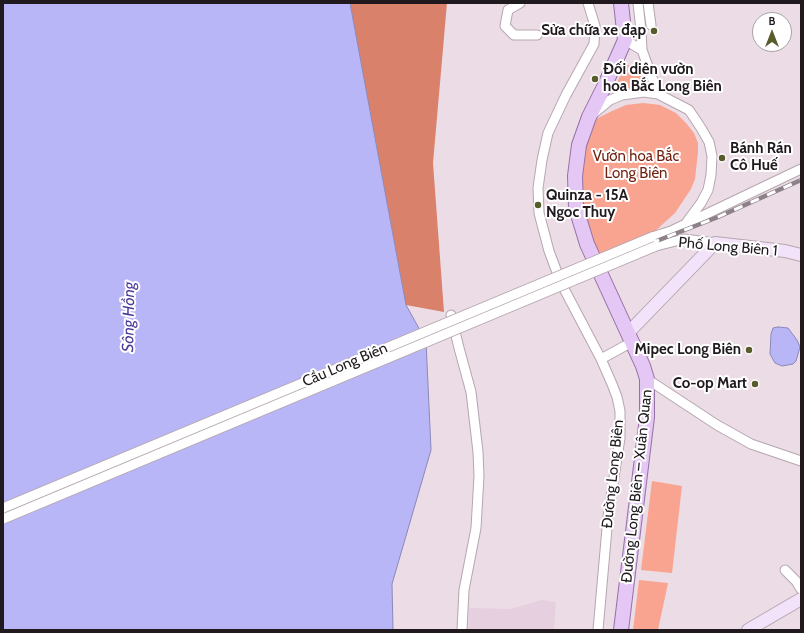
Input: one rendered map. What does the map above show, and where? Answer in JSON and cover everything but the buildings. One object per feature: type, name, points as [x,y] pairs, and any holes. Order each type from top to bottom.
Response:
[{"type":"main road","points":[[621,3],[625,40]]},
{"type":"main road","name":"Đường Long Biên – Xuân Quan","points":[[621,630],[647,417],[647,379],[643,366],[587,244],[576,208],[575,176],[579,145],[589,117],[625,40]]},
{"type":"main road","points":[[630,338],[715,243]]},
{"type":"main road","name":"Phố Long Biên 1","points":[[715,243],[801,255]]},
{"type":"main road","points":[[748,630],[801,599]]},
{"type":"street","points":[[520,3],[508,10],[506,26],[514,35],[537,35]]},
{"type":"street","name":"Đường Long Biên","points":[[588,3],[595,26],[594,44],[566,95],[548,133],[539,181],[539,213],[549,251],[561,283],[601,359],[617,397],[620,425],[608,517],[598,630]]},
{"type":"street","points":[[638,3],[642,50],[658,94]]},
{"type":"street","points":[[648,3],[651,25]]},
{"type":"street","points":[[625,40],[642,50]]},
{"type":"street","points":[[589,117],[610,100],[622,95],[644,92],[658,94],[689,110],[701,128],[708,142],[712,156],[708,190],[701,203],[687,222]]},
{"type":"street","name":"Cầu Long Biên","points":[[3,508],[652,237],[671,231],[687,222],[801,169]]},
{"type":"street","name":"Phố Long Biên 1","points":[[656,246],[684,239],[715,243]]},
{"type":"street","name":"Cầu Long Biên","points":[[3,519],[656,246]]},
{"type":"street","points":[[451,315],[458,348],[471,392],[478,452],[479,476],[476,528],[464,590],[462,630]]},
{"type":"street","points":[[601,359],[630,338]]},
{"type":"street","points":[[647,379],[717,425],[751,444],[801,461]]},
{"type":"street","points":[[785,570],[796,581],[801,589]]},
{"type":"shaded area","points":[[350,3],[447,3],[433,163],[444,312],[406,305]]},
{"type":"shaded area","points":[[542,600],[556,602],[554,630],[468,630],[469,608],[510,609]]},
{"type":"green space","points":[[625,65],[633,65],[644,81],[642,86],[616,91],[615,87]]},
{"type":"green space","name":"Vườn hoa Bắc Long Biên","points":[[643,103],[660,105],[676,113],[694,133],[698,143],[695,179],[691,189],[675,213],[653,233],[596,255],[576,208],[587,131],[596,119],[612,111],[626,105]]},
{"type":"green space","points":[[652,481],[682,486],[672,573],[641,570]]},
{"type":"green space","points":[[639,580],[668,583],[658,630],[633,630]]},
{"type":"water","name":"Sông Hồng","points":[[3,3],[350,3],[406,305],[426,341],[431,450],[392,584],[393,630],[3,630]]},
{"type":"water","points":[[773,328],[788,328],[797,340],[800,347],[796,361],[793,364],[782,366],[775,363],[770,354],[771,334]]},
{"type":"railway","points":[[3,514],[654,242],[718,217],[801,180]]},
{"type":"place","name":"Sửa chữa xe đạp","points":[[654,31]]},
{"type":"place","name":"Đối diện vườn hoa Bắc Long Biên","points":[[595,79]]},
{"type":"place","name":"Bánh Rán Cô Huế","points":[[722,158]]},
{"type":"place","name":"Quinza - 15A Ngoc Thuy","points":[[538,205]]},
{"type":"place","name":"Mipec Long Biên","points":[[749,350]]},
{"type":"place","name":"Co-op Mart","points":[[755,384]]}]
